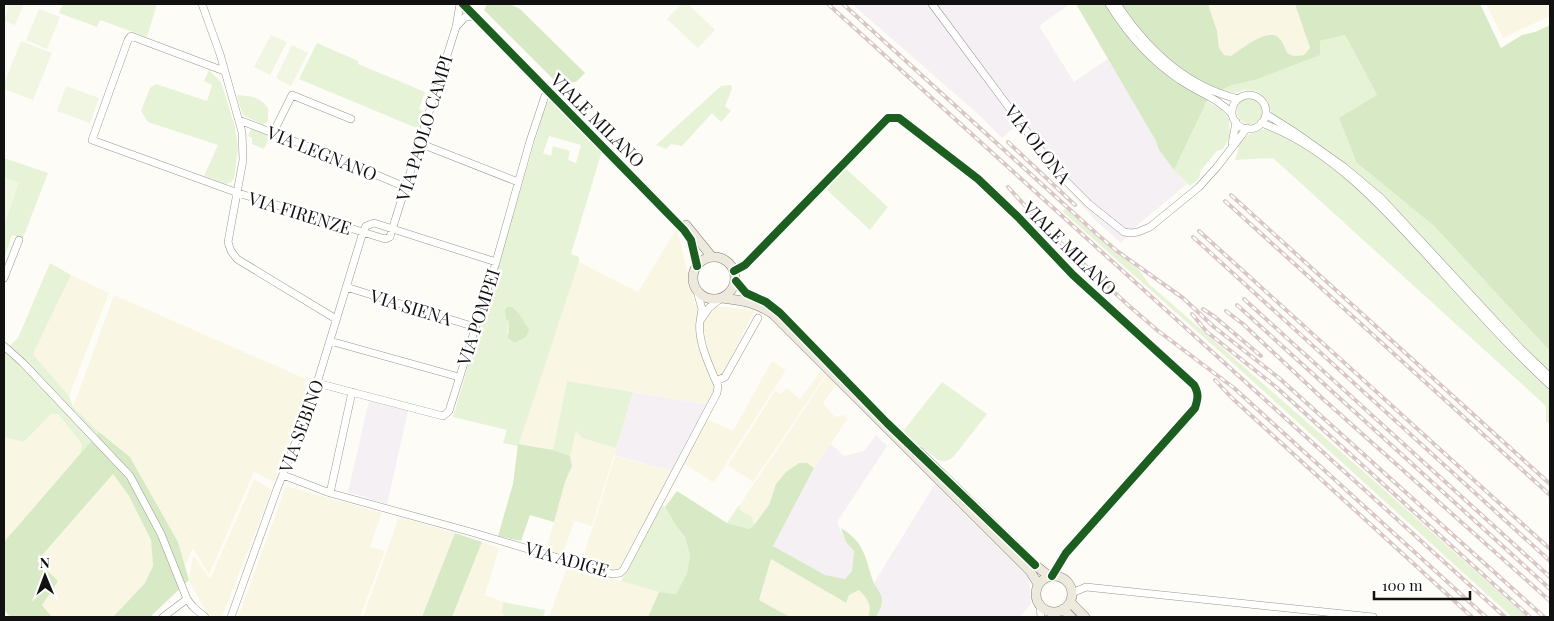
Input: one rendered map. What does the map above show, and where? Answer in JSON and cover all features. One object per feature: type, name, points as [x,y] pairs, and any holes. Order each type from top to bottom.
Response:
[{"type":"main road","name":"VIALE MILANO","points":[[461,4],[475,16],[684,230],[691,240],[697,266]]},
{"type":"main road","name":"VIALE MILANO","points":[[468,4],[673,209],[712,257]]},
{"type":"main road","points":[[1038,584],[1030,571],[773,314],[759,305],[746,301],[708,298],[697,291],[693,278],[697,266],[712,257],[726,261],[733,268],[736,281],[746,293],[766,302],[780,313],[887,422],[1035,565],[1051,576],[1064,579],[1071,588],[1071,598],[1085,617]]},
{"type":"main road","points":[[721,298],[730,292],[736,281]]},
{"type":"main road","points":[[1051,576],[1038,584],[1036,595],[1040,606],[1050,612],[1071,617]]},
{"type":"main road","points":[[1057,613],[1071,598]]},
{"type":"street","points":[[202,4],[220,54],[240,120],[244,146],[238,193],[228,242],[230,251],[237,259],[336,319]]},
{"type":"street","name":"VIA PAOLO CAMPI","points":[[392,230],[456,27],[461,4]]},
{"type":"street","name":"VIA OLONA","points":[[932,4],[1057,172],[1089,204],[1124,232],[1138,232],[1150,227],[1199,187],[1247,128]]},
{"type":"street","points":[[1108,4],[1120,22],[1144,50],[1180,80],[1225,106],[1236,122],[1247,128],[1252,128],[1261,124],[1266,114],[1264,103],[1260,98],[1249,95],[1238,99],[1233,106],[1232,114]]},
{"type":"street","points":[[1117,4],[1148,45],[1174,68],[1200,85],[1238,99]]},
{"type":"street","points":[[456,27],[465,17],[475,16]]},
{"type":"street","name":"VIA FIRENZE","points":[[224,71],[131,36],[92,140],[238,193],[384,239],[390,237],[392,230]]},
{"type":"street","name":"VIA POMPEI","points":[[317,383],[442,416],[449,411],[496,262],[530,140],[545,96],[549,91]]},
{"type":"street","points":[[273,132],[292,95],[351,119]]},
{"type":"street","points":[[1266,114],[1304,138],[1344,167],[1381,198],[1520,348],[1550,377]]},
{"type":"street","name":"VIALE MILANO","points":[[733,268],[745,265],[888,118],[899,118],[978,179],[1018,217],[1044,247],[1073,275],[1194,385],[1198,392],[1195,408],[1066,553],[1051,576]]},
{"type":"street","name":"VIA LEGNANO","points":[[240,120],[405,187]]},
{"type":"street","name":"VIA OLONA","points":[[1232,147],[1236,122]]},
{"type":"street","points":[[1261,124],[1292,136],[1342,172],[1377,203],[1514,350],[1550,385]]},
{"type":"street","points":[[419,143],[518,182]]},
{"type":"street","name":"VIA FIRENZE","points":[[363,232],[366,226],[374,223],[496,262]]},
{"type":"street","name":"VIA SEBINO","points":[[231,617],[317,383],[363,232]]},
{"type":"street","points":[[4,278],[19,240]]},
{"type":"street","name":"VIA SIENA","points":[[346,287],[475,327]]},
{"type":"street","points":[[697,291],[702,309],[699,328],[700,338],[716,381],[725,377],[758,318]]},
{"type":"street","points":[[700,321],[714,303],[721,298]]},
{"type":"street","points":[[330,341],[459,377]]},
{"type":"street","points":[[4,346],[23,363],[130,476],[161,534],[187,599],[205,617]]},
{"type":"street","name":"VIA ADIGE","points":[[283,475],[330,492],[612,574],[620,573],[624,569],[714,399],[718,390],[716,381]]},
{"type":"street","points":[[330,492],[352,392]]},
{"type":"street","points":[[1071,598],[1086,587],[1373,617]]},
{"type":"street","points":[[163,617],[187,599]]},
{"type":"street","points":[[1040,606],[1041,617]]},
{"type":"shaded area","points":[[852,4],[1070,4],[1039,26],[1074,82],[1109,58],[1156,141],[1159,150],[1187,184],[1134,228],[1121,243],[1094,219],[1048,167],[1017,125],[1002,138],[979,115]]},
{"type":"shaded area","points":[[1208,4],[1295,4],[1310,49],[1304,55],[1290,55],[1287,53],[1279,37],[1272,34],[1251,42],[1231,56],[1224,55],[1219,48],[1217,31]]},
{"type":"shaded area","points":[[1486,4],[1550,4],[1550,16],[1503,38]]},
{"type":"shaded area","points":[[677,228],[695,304],[755,310],[707,404],[567,381],[553,450],[518,444],[579,262],[638,292]]},
{"type":"shaded area","points":[[71,275],[109,293],[69,396],[33,354]]},
{"type":"shaded area","points":[[114,295],[306,379],[303,385],[309,388],[274,482],[254,472],[209,575],[193,548],[185,566],[178,542],[130,457],[99,432],[73,407]]},
{"type":"shaded area","points":[[772,361],[786,370],[714,483],[683,463],[707,419],[733,431]]},
{"type":"shaded area","points":[[820,372],[825,376],[753,482],[728,465],[775,391],[781,394],[787,388],[800,399]]},
{"type":"shaded area","points":[[827,375],[836,384],[823,403],[835,417],[844,415],[848,418],[814,468],[807,463],[776,484],[769,505],[754,525],[752,517],[740,510],[739,506]]},
{"type":"shaded area","points":[[633,392],[707,404],[671,471],[614,455]]},
{"type":"shaded area","points":[[369,401],[408,411],[387,504],[348,492]]},
{"type":"shaded area","points":[[51,414],[58,414],[82,444],[80,454],[4,542],[4,437],[25,442]]},
{"type":"shaded area","points":[[576,431],[582,438],[616,448],[592,526],[574,521],[563,555],[546,550],[565,482],[572,466],[570,456]]},
{"type":"shaded area","points":[[876,435],[887,446],[837,522],[846,542],[854,551],[852,571],[845,579],[825,575],[773,546],[814,468],[830,443],[844,456],[864,451]]},
{"type":"shaded area","points":[[615,456],[671,471],[621,568],[611,570],[582,561]]},
{"type":"shaded area","points":[[113,474],[129,496],[151,540],[153,567],[145,583],[113,617],[52,617],[42,605],[37,561]]},
{"type":"shaded area","points":[[254,479],[272,490],[222,617],[214,617],[207,614],[189,580],[193,555],[210,579]]},
{"type":"shaded area","points":[[935,484],[1029,578],[1031,604],[1020,617],[876,617],[883,604],[874,583]]},
{"type":"shaded area","points":[[286,486],[382,513],[370,547],[385,551],[360,617],[238,617]]},
{"type":"shaded area","points":[[399,517],[455,533],[422,617],[363,617]]},
{"type":"shaded area","points":[[482,542],[499,548],[485,595],[503,602],[502,612],[505,617],[452,617]]},
{"type":"shaded area","points":[[771,559],[845,603],[849,595],[859,590],[868,599],[871,611],[868,617],[790,617],[759,600]]},
{"type":"shaded area","points":[[568,565],[659,592],[648,617],[549,617]]},
{"type":"green space","points":[[9,4],[24,4],[15,25],[4,21]]},
{"type":"green space","points":[[63,4],[157,4],[147,37],[100,20],[97,27],[59,13]]},
{"type":"green space","points":[[487,4],[510,4],[520,9],[585,73],[576,82],[569,82],[569,89],[563,89],[484,10]]},
{"type":"green space","points":[[681,4],[688,4],[715,30],[698,48],[667,19]]},
{"type":"green space","points":[[1076,4],[1208,4],[1217,31],[1219,48],[1224,55],[1231,56],[1255,40],[1269,35],[1279,38],[1289,54],[1304,55],[1310,48],[1295,4],[1480,4],[1501,48],[1522,35],[1535,32],[1550,25],[1550,351],[1434,226],[1357,163],[1339,118],[1377,95],[1345,35],[1320,41],[1320,55],[1255,80],[1229,86],[1207,101],[1174,170],[1159,150],[1156,141]]},
{"type":"green space","points":[[39,9],[60,17],[47,49],[26,40]]},
{"type":"green space","points":[[271,35],[287,42],[270,75],[254,67]]},
{"type":"green space","points":[[1345,35],[1377,95],[1357,163],[1434,226],[1550,351],[1550,372],[1499,321],[1385,197],[1350,167],[1272,113],[1267,102],[1258,91],[1244,90],[1235,93],[1222,91],[1229,86],[1255,80],[1319,55],[1320,41]]},
{"type":"green space","points":[[21,41],[52,53],[33,100],[4,89],[4,84]]},
{"type":"green space","points":[[317,43],[358,61],[358,64],[425,92],[419,109],[425,112],[419,129],[299,79]]},
{"type":"green space","points":[[292,45],[308,53],[291,86],[276,78]]},
{"type":"green space","points":[[209,70],[221,82],[235,127],[238,148],[234,179],[226,184],[204,176],[218,145],[148,122],[141,111],[150,88],[156,84],[207,101],[212,85],[204,81]]},
{"type":"green space","points":[[731,85],[732,89],[725,106],[731,111],[721,122],[712,113],[682,146],[671,144],[666,149],[656,145],[721,86]]},
{"type":"green space","points":[[66,86],[99,98],[90,123],[57,111]]},
{"type":"green space","points":[[238,95],[262,101],[268,108],[268,121],[263,125],[243,115]]},
{"type":"green space","points":[[1250,98],[1259,102],[1263,111],[1259,120],[1250,124],[1241,120],[1237,111],[1241,102]]},
{"type":"green space","points":[[551,99],[601,149],[601,154],[571,254],[579,257],[579,262],[518,446],[503,443],[507,430],[453,417],[546,104]],"holes":[[[549,136],[581,145],[576,163],[568,160],[570,151],[553,146],[551,156],[543,153]],[[515,310],[527,324],[526,337],[515,343],[507,333],[509,321]]]},
{"type":"green space","points":[[1207,101],[1222,110],[1229,119],[1230,136],[1223,149],[1217,151],[1201,170],[1199,178],[1190,186],[1174,170]]},
{"type":"green space","points":[[251,129],[271,135],[264,149],[252,144],[252,138],[248,136]]},
{"type":"green space","points":[[1266,129],[1290,139],[1314,154],[1337,171],[1382,212],[1493,333],[1550,389],[1550,424],[1546,422],[1546,406],[1273,158],[1235,160],[1239,148],[1237,146],[1243,139],[1253,132]]},
{"type":"green space","points":[[4,158],[48,173],[23,238],[12,235],[4,259]]},
{"type":"green space","points":[[845,168],[888,207],[870,230],[827,190]]},
{"type":"green space","points":[[4,177],[19,183],[6,220],[4,219]]},
{"type":"green space","points":[[1065,208],[1139,270],[1149,284],[1527,617],[1512,617],[1236,366],[1063,212]]},
{"type":"green space","points":[[50,263],[71,275],[33,354],[69,396],[73,407],[99,432],[80,454],[82,444],[58,414],[51,414],[24,442],[4,437],[4,351],[18,338]]},
{"type":"green space","points":[[507,307],[512,307],[517,312],[529,330],[526,337],[515,343],[508,338],[509,321],[506,319],[505,311]]},
{"type":"green space","points":[[567,381],[633,392],[616,448],[582,438],[576,431],[570,456],[553,450]]},
{"type":"green space","points":[[942,382],[987,414],[954,456],[944,461],[937,459],[905,435],[904,430]]},
{"type":"green space","points":[[99,432],[130,457],[178,542],[189,580],[150,617],[113,617],[145,583],[153,566],[151,540],[129,496],[113,474],[37,561],[58,581],[42,605],[52,617],[10,617],[4,610],[4,542]]},
{"type":"green space","points":[[518,444],[553,450],[570,456],[572,466],[565,482],[554,522],[530,515],[521,541],[498,536],[513,484]]},
{"type":"green space","points":[[799,463],[807,463],[814,468],[773,546],[825,575],[845,579],[852,571],[854,551],[846,542],[841,528],[860,545],[866,558],[873,581],[882,600],[881,608],[876,617],[868,617],[870,609],[868,602],[859,590],[849,595],[846,603],[771,559],[759,600],[790,617],[648,617],[659,592],[676,594],[687,573],[690,555],[685,537],[665,507],[677,491],[727,523],[749,529],[769,505],[776,484],[786,472]]},
{"type":"green space","points":[[739,505],[740,510],[752,517],[754,525],[749,529],[727,523]]},
{"type":"green space","points":[[662,506],[665,507],[685,537],[690,555],[687,573],[676,594],[659,592],[621,581]]},
{"type":"green space","points":[[455,533],[482,542],[452,617],[422,617]]},
{"type":"green space","points":[[503,602],[545,610],[543,617],[505,617],[502,612]]},
{"type":"railway","points":[[828,4],[1505,617]]},
{"type":"railway","points":[[843,4],[1098,235],[1117,251],[1183,298],[1214,327],[1279,378],[1544,617]]},
{"type":"railway","points":[[1008,142],[1075,205]]},
{"type":"railway","points":[[1008,187],[1047,230],[1128,305],[1157,330],[1234,388],[1486,617]]},
{"type":"railway","points":[[1231,195],[1550,484]]},
{"type":"railway","points":[[1225,201],[1550,495]]},
{"type":"railway","points":[[1199,231],[1550,549]]},
{"type":"railway","points":[[1193,237],[1550,561]]},
{"type":"railway","points":[[1244,299],[1550,577]]},
{"type":"railway","points":[[1237,305],[1550,589]]},
{"type":"railway","points":[[1203,309],[1261,356]]},
{"type":"railway","points":[[1226,311],[1243,324],[1323,399],[1550,601]]},
{"type":"railway","points":[[1192,314],[1207,332],[1276,387],[1530,617]]},
{"type":"railway","points":[[1215,380],[1232,398],[1472,617]]},
{"type":"cycle path","points":[[463,4],[684,230],[691,240],[697,266]]},
{"type":"cycle path","points":[[734,271],[745,265],[888,118],[899,118],[978,179],[1018,217],[1073,275],[1194,385],[1198,396],[1195,408],[1066,553],[1052,576]]},
{"type":"cycle path","points":[[736,281],[746,293],[766,302],[780,313],[887,423],[1035,565]]}]
